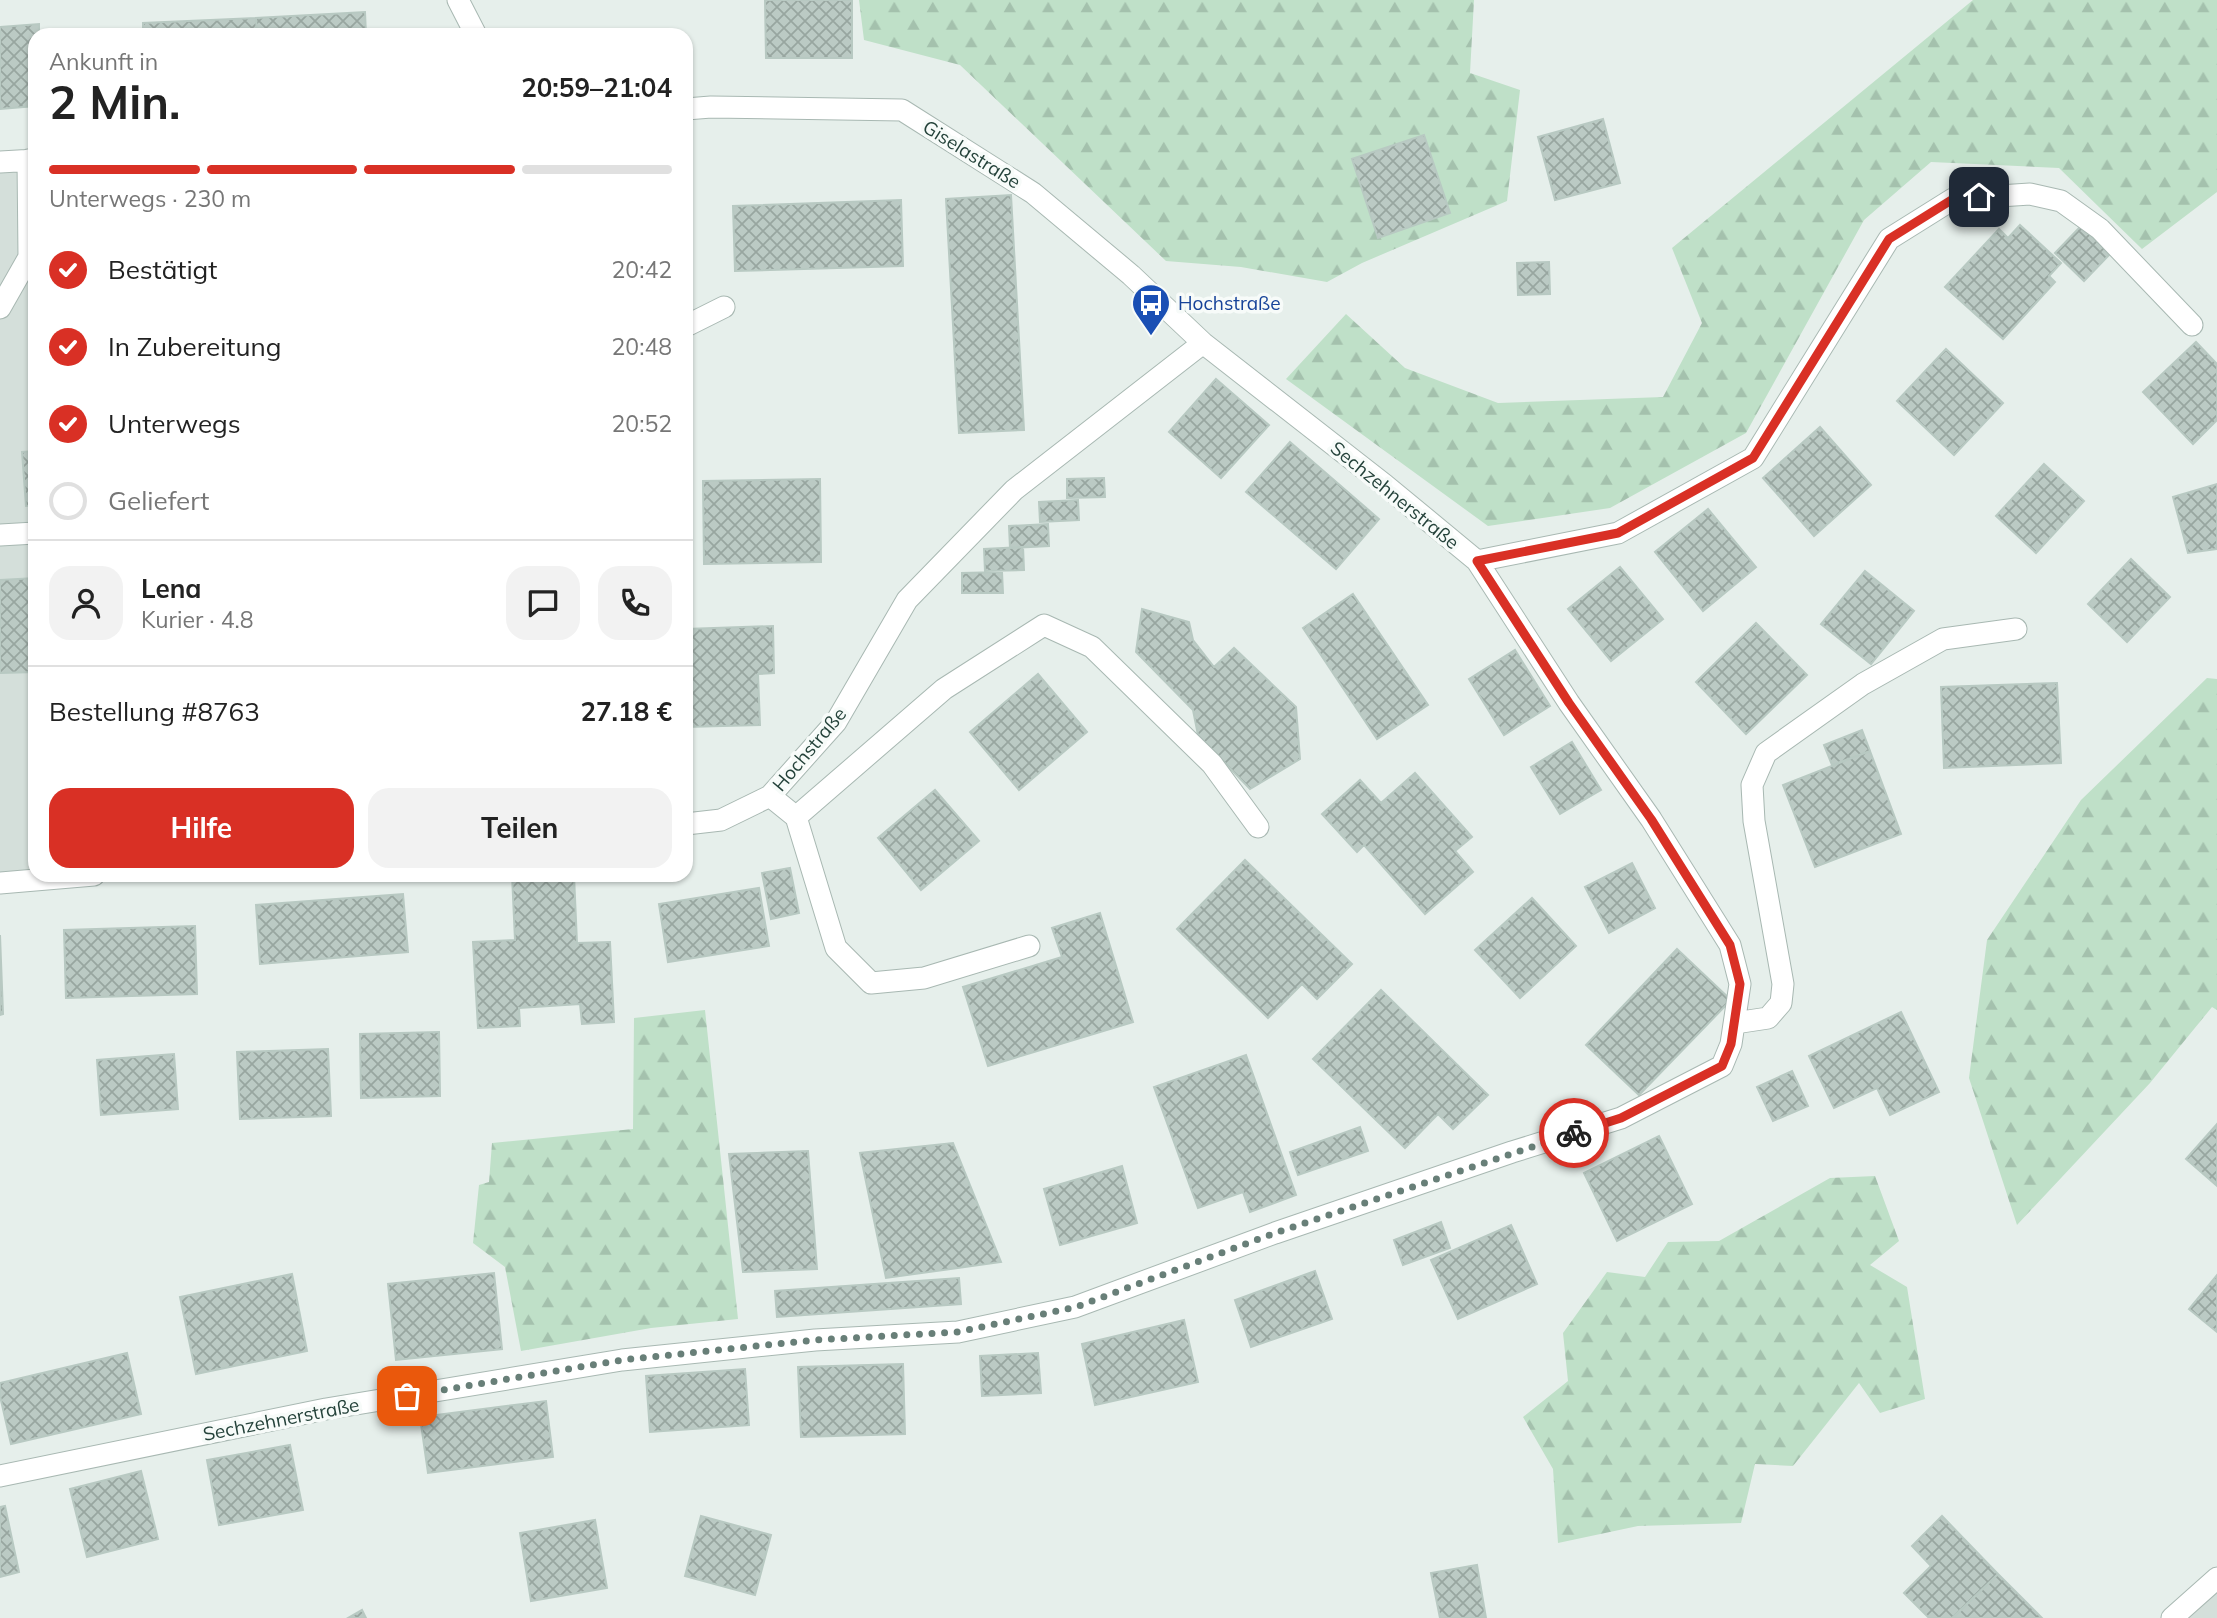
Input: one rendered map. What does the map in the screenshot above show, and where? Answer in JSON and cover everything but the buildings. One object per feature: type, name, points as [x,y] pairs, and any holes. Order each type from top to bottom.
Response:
[{"type":"street","points":[[458,0],[472,28]]},
{"type":"street","name":"Giselastraße","points":[[693,108],[902,110],[1033,193],[1131,275],[1203,343]]},
{"type":"street","points":[[0,162],[28,160]]},
{"type":"street","points":[[1477,561],[1618,533],[1753,458],[1889,239],[1953,199],[2030,194],[2061,201],[2100,229],[2192,325]]},
{"type":"street","points":[[0,307],[28,259]]},
{"type":"street","points":[[693,322],[724,307]]},
{"type":"street","name":"Sechzehnerstraße","points":[[0,1476],[326,1409],[622,1360],[815,1340],[958,1332],[1076,1307],[1289,1229],[1621,1118],[1722,1066],[1731,1044],[1740,984],[1730,945],[1651,819],[1569,703],[1477,561],[1385,485],[1203,343]]},
{"type":"street","name":"Hochstraße","points":[[693,823],[721,820],[770,796],[836,722],[907,600],[1014,490],[1203,343]]},
{"type":"street","points":[[0,535],[28,533]]},
{"type":"street","points":[[796,817],[944,689],[1044,625],[1092,648],[1212,764],[1258,827]]},
{"type":"street","points":[[1735,1023],[1768,1018],[1781,1003],[1783,984],[1754,821],[1752,786],[1766,753],[1863,684],[1943,639],[2016,629]]},
{"type":"street","points":[[770,796],[796,817],[836,948],[871,984],[924,978],[1029,946]]},
{"type":"street","points":[[0,883],[28,881]]},
{"type":"street","points":[[2172,1618],[2217,1578]]},
{"type":"shaded area","points":[[28,157],[28,876],[0,882],[0,158]]},
{"type":"shaded area","points":[[2217,1579],[2217,1618],[2172,1618]]},
{"type":"green space","points":[[859,0],[1474,0],[1470,73],[1520,90],[1507,201],[1362,263],[1327,282],[1241,267],[1166,261],[960,65],[864,40]]},
{"type":"green space","points":[[1973,0],[2217,0],[2217,192],[2142,249],[2059,168],[1931,162],[1864,220],[1746,433],[1610,508],[1488,526],[1286,379],[1346,314],[1405,368],[1498,403],[1663,397],[1702,323],[1672,248]]},
{"type":"green space","points":[[2207,678],[2217,679],[2217,1010],[2212,1007],[2150,1083],[2017,1225],[1969,1078],[1987,940],[2081,800]]},
{"type":"green space","points":[[705,1010],[738,1319],[651,1328],[521,1351],[505,1267],[473,1243],[479,1185],[489,1182],[492,1143],[633,1129],[634,1018]]},
{"type":"green space","points":[[1875,1176],[1899,1241],[1870,1265],[1907,1287],[1925,1399],[1880,1413],[1859,1383],[1793,1466],[1755,1464],[1741,1523],[1638,1526],[1558,1543],[1553,1469],[1523,1417],[1568,1381],[1563,1333],[1607,1272],[1645,1277],[1668,1242],[1719,1241],[1830,1178]]},
{"type":"way so far","points":[[407,1396],[622,1360],[815,1340],[958,1332],[1076,1307],[1275,1233],[1574,1133]]},
{"type":"place","name":"Hochstraße","points":[[1151,337]]},
{"type":"route","points":[[1574,1133],[1621,1118],[1722,1066],[1731,1044],[1740,984],[1730,945],[1651,819],[1569,703],[1477,561],[1618,533],[1753,458],[1889,239],[1953,199],[1979,197]]}]
